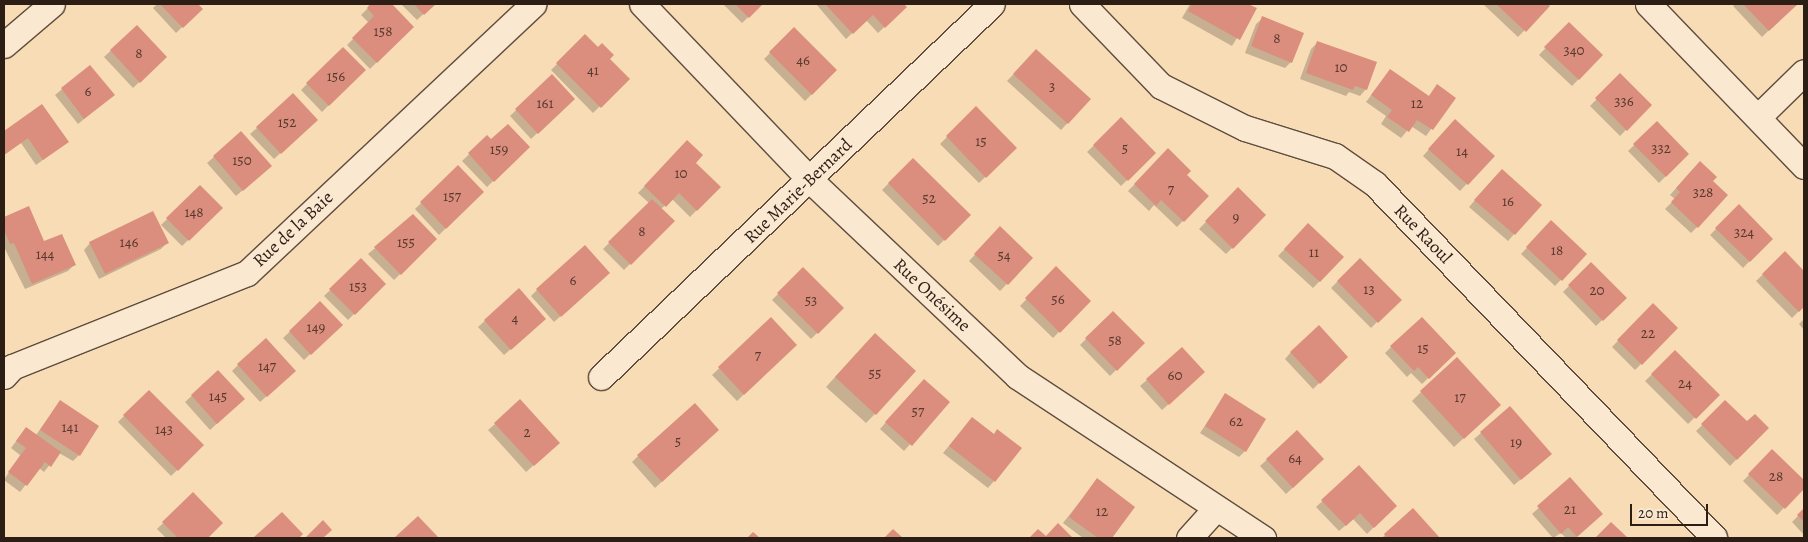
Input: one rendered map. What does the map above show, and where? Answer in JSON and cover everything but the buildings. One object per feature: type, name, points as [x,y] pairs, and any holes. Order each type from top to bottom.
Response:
[{"type":"street","points":[[4,45],[52,4]]},
{"type":"street","name":"Rue de la Baie","points":[[6,367],[247,273],[533,4]]},
{"type":"street","name":"Rue Onésime","points":[[642,4],[810,180],[1017,376],[1215,509],[1263,538]]},
{"type":"street","name":"Rue Marie-Bernard","points":[[601,377],[810,180],[992,4]]},
{"type":"street","name":"Rue Raoul","points":[[1082,4],[1161,86],[1245,128],[1335,156],[1375,184],[1714,538]]},
{"type":"street","points":[[1648,4],[1804,166]]},
{"type":"street","points":[[1758,117],[1804,72]]},
{"type":"street","points":[[1189,538],[1215,509]]}]
